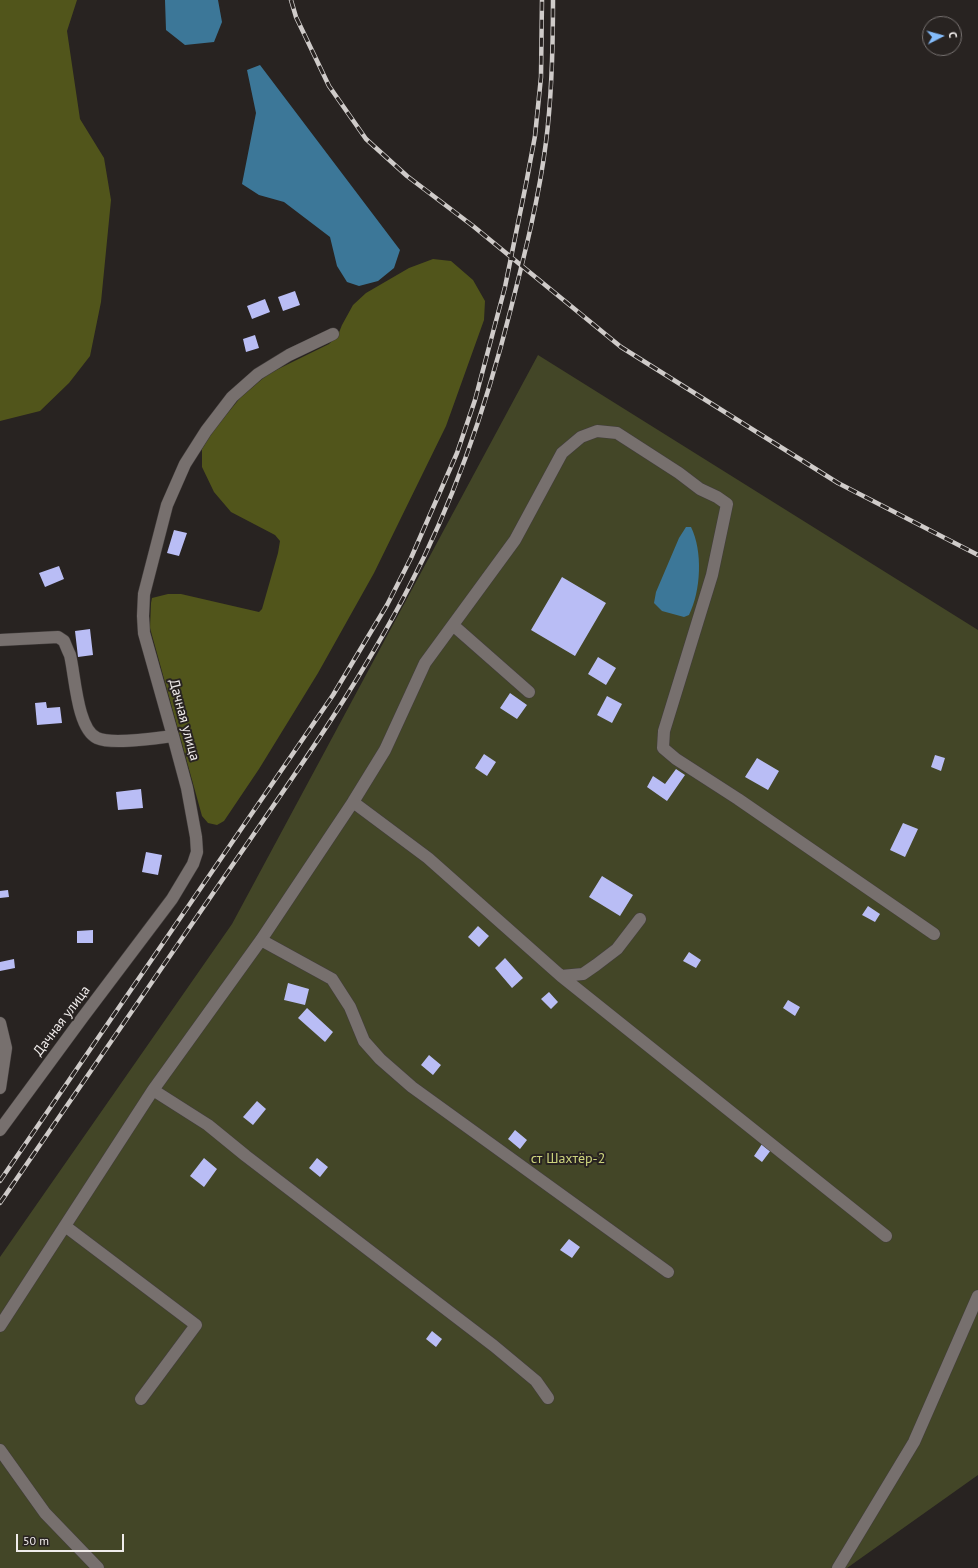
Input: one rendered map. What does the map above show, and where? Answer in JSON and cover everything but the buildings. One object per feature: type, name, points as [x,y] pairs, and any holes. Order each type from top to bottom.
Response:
[{"type":"street","name":"Дачная улица","points":[[0,1130],[172,899],[193,864],[197,852],[196,836],[187,788],[144,633],[144,594],[167,505],[185,464],[206,431],[232,396],[258,374],[289,355],[333,334]]},
{"type":"street","points":[[0,1326],[153,1090],[261,940],[353,802],[385,750],[425,663],[454,626],[515,540],[562,454],[581,437],[597,431],[617,433],[727,504],[712,574],[664,731],[664,748],[676,759],[738,799],[934,934]]},
{"type":"street","points":[[454,626],[529,692]]},
{"type":"street","points":[[0,640],[58,638],[64,641],[70,656],[82,718],[88,730],[96,738],[114,741],[173,736]]},
{"type":"street","points":[[353,802],[428,858],[561,976],[886,1236]]},
{"type":"street","points":[[561,976],[583,974],[596,965],[617,949],[640,919]]},
{"type":"street","points":[[261,940],[332,979],[350,1007],[364,1041],[380,1059],[412,1087],[668,1272]]},
{"type":"street","points":[[0,1023],[6,1048],[0,1088]]},
{"type":"street","points":[[153,1090],[208,1125],[246,1156],[494,1346],[536,1380],[548,1398]]},
{"type":"street","points":[[65,1226],[196,1325],[142,1399]]},
{"type":"street","points":[[838,1568],[914,1442],[978,1296]]},
{"type":"street","points":[[0,1450],[45,1513],[98,1568]]},
{"type":"green space","points":[[0,0],[77,0],[67,31],[80,119],[104,158],[111,200],[101,302],[90,356],[69,383],[40,411],[0,421]]},
{"type":"green space","points":[[433,259],[451,261],[473,280],[485,301],[484,320],[446,426],[374,573],[318,673],[259,769],[224,821],[217,825],[208,823],[202,816],[150,628],[152,598],[168,594],[181,594],[259,612],[262,609],[280,541],[275,535],[231,512],[214,492],[202,467],[202,449],[213,431],[240,398],[268,374],[329,344],[338,335],[353,305],[366,293],[409,268]]},
{"type":"green space","name":"ст Шахтёр-2","points":[[538,355],[978,630],[978,1475],[847,1568],[0,1568],[0,1257],[232,924]]},
{"type":"water","points":[[165,0],[218,0],[222,22],[214,42],[185,45],[166,30]]},
{"type":"water","points":[[260,65],[400,250],[394,268],[378,281],[359,286],[347,282],[337,266],[330,237],[284,202],[259,195],[242,184],[256,113],[247,70]]},
{"type":"water","points":[[686,527],[691,527],[695,537],[699,559],[699,571],[693,605],[689,615],[684,617],[662,611],[654,603],[656,592],[679,538]]},
{"type":"railway","points":[[291,0],[296,17],[329,86],[366,139],[407,176],[473,226],[621,347],[838,483],[978,555]]},
{"type":"railway","points":[[0,1181],[333,695],[387,605],[411,558],[457,453],[475,400],[505,287],[535,136],[541,77],[542,0]]},
{"type":"railway","points":[[0,1203],[322,733],[368,661],[426,554],[455,485],[480,415],[502,344],[536,205],[550,107],[553,0]]}]
